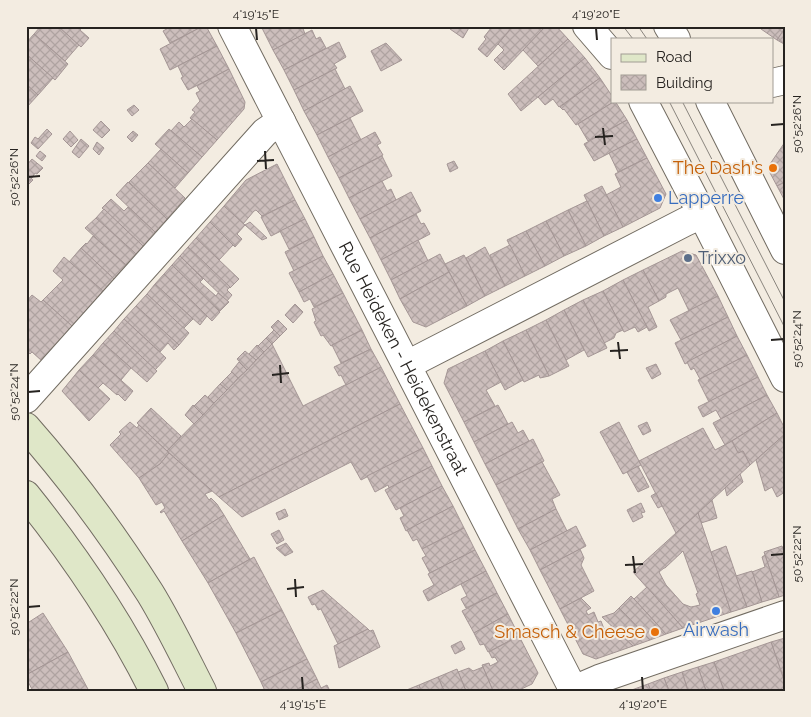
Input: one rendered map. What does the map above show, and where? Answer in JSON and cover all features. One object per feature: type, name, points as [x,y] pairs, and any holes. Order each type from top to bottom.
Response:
[{"type":"main road","points":[[26,427],[104,525],[150,594],[202,691]]},
{"type":"main road","points":[[26,495],[98,593],[133,650],[154,691]]},
{"type":"street","name":"Rue Heideken - Heidekenstraat","points":[[232,26],[573,690]]},
{"type":"street","points":[[586,26],[611,54]]},
{"type":"street","points":[[668,26],[675,38]]},
{"type":"street","points":[[643,102],[785,378]]},
{"type":"street","points":[[711,102],[785,250]]},
{"type":"street","points":[[26,399],[265,132],[281,122]]},
{"type":"street","points":[[406,365],[702,214]]},
{"type":"street","points":[[573,690],[599,679],[785,615]]},
{"type":"building","points":[[41,26],[58,26],[79,45],[65,61],[34,34]]},
{"type":"building","points":[[58,26],[84,26],[80,30],[89,38],[81,47]]},
{"type":"building","points":[[172,26],[203,26],[170,43],[163,31]]},
{"type":"building","points":[[206,26],[217,46],[170,70],[160,49]]},
{"type":"building","points":[[266,26],[302,26],[305,34],[273,50],[262,28]]},
{"type":"building","points":[[451,26],[470,26],[463,38],[450,29]]},
{"type":"building","points":[[489,26],[513,26],[487,57],[478,49],[486,39],[484,37],[491,28]]},
{"type":"building","points":[[513,26],[546,26],[504,70],[494,60],[504,50],[498,44]]},
{"type":"building","points":[[546,26],[556,26],[568,39],[538,66],[523,50]]},
{"type":"building","points":[[762,26],[785,26],[785,28],[777,40],[761,29]]},
{"type":"building","points":[[785,28],[785,44],[784,44],[777,40]]},
{"type":"building","points":[[312,30],[316,39],[320,37],[326,48],[284,70],[273,50]]},
{"type":"building","points":[[34,34],[68,64],[55,80],[26,54],[26,43]]},
{"type":"building","points":[[568,39],[585,58],[521,111],[508,94]]},
{"type":"building","points":[[339,42],[346,57],[334,64],[337,68],[294,90],[284,70]]},
{"type":"building","points":[[386,43],[402,60],[381,71],[371,51]]},
{"type":"building","points":[[217,46],[229,69],[188,90],[181,78],[183,77],[178,66]]},
{"type":"building","points":[[26,54],[53,78],[38,95],[26,84]]},
{"type":"building","points":[[585,58],[600,78],[559,107],[553,99],[545,105],[538,97]]},
{"type":"building","points":[[229,69],[245,102],[244,109],[217,140],[190,118],[195,112],[192,110],[200,101],[196,93],[200,91],[197,86]]},
{"type":"building","points":[[335,69],[345,89],[304,111],[294,90]]},
{"type":"building","points":[[600,78],[611,94],[611,102],[613,102],[576,125],[564,109],[560,107]]},
{"type":"building","points":[[26,84],[38,95],[26,108]]},
{"type":"building","points":[[350,86],[363,111],[317,135],[304,111]]},
{"type":"building","points":[[613,102],[616,102],[627,120],[588,141],[578,124]]},
{"type":"building","points":[[134,105],[139,110],[132,116],[127,110]]},
{"type":"building","points":[[350,118],[361,140],[328,157],[317,135]]},
{"type":"building","points":[[192,119],[217,140],[202,157],[171,131],[179,122],[184,127]]},
{"type":"building","points":[[627,120],[637,139],[594,161],[584,144]]},
{"type":"building","points":[[101,121],[110,130],[102,138],[93,130]]},
{"type":"building","points":[[47,129],[52,134],[38,149],[31,143],[35,137],[38,139]]},
{"type":"building","points":[[169,129],[202,157],[188,173],[155,144]]},
{"type":"building","points":[[70,131],[78,140],[71,147],[63,139]]},
{"type":"building","points":[[133,131],[138,135],[132,142],[127,137]]},
{"type":"building","points":[[375,132],[381,143],[377,145],[383,155],[339,178],[328,157]]},
{"type":"building","points":[[81,139],[89,146],[79,158],[72,152]]},
{"type":"building","points":[[637,139],[647,158],[618,172],[609,153]]},
{"type":"building","points":[[97,142],[104,148],[99,155],[93,149]]},
{"type":"building","points":[[785,142],[785,182],[777,186],[769,171],[770,164]]},
{"type":"building","points":[[161,149],[188,173],[175,188],[148,163]]},
{"type":"building","points":[[40,151],[46,156],[42,161],[36,156]]},
{"type":"building","points":[[382,156],[392,176],[349,198],[339,178]]},
{"type":"building","points":[[647,158],[666,194],[660,208],[623,227],[606,195],[621,187],[615,174]]},
{"type":"building","points":[[32,159],[43,168],[37,174],[35,173],[32,178],[26,173],[26,166]]},
{"type":"building","points":[[454,161],[458,168],[450,172],[447,164]]},
{"type":"building","points":[[148,163],[185,198],[167,219],[129,182]]},
{"type":"building","points":[[277,164],[295,200],[262,216],[256,210],[243,224],[224,206],[246,180]]},
{"type":"building","points":[[26,173],[33,180],[26,187]]},
{"type":"building","points":[[382,181],[387,191],[391,189],[396,200],[360,219],[349,198]]},
{"type":"building","points":[[128,182],[167,219],[155,232],[116,195]]},
{"type":"building","points":[[785,182],[785,201],[777,186]]},
{"type":"building","points":[[602,186],[623,227],[604,236],[584,195]]},
{"type":"building","points":[[411,192],[421,211],[370,238],[360,219]]},
{"type":"building","points":[[111,199],[124,211],[128,207],[155,232],[143,246],[102,208]]},
{"type":"building","points":[[295,200],[305,219],[271,236],[261,217]]},
{"type":"building","points":[[587,201],[604,236],[586,246],[568,210]]},
{"type":"building","points":[[224,206],[245,225],[237,234],[242,239],[235,247],[210,222]]},
{"type":"building","points":[[104,209],[143,246],[136,254],[96,218]]},
{"type":"building","points":[[568,210],[586,246],[564,256],[546,221]]},
{"type":"building","points":[[416,214],[421,224],[424,223],[430,234],[381,260],[370,238]]},
{"type":"building","points":[[96,218],[136,254],[126,265],[85,228]]},
{"type":"building","points":[[305,219],[314,237],[289,249],[280,231]]},
{"type":"building","points":[[546,221],[564,256],[545,266],[526,231]]},
{"type":"building","points":[[210,222],[233,245],[219,260],[196,238]]},
{"type":"building","points":[[250,222],[267,238],[262,240],[245,225]]},
{"type":"building","points":[[526,231],[545,266],[525,276],[507,240]]},
{"type":"building","points":[[93,236],[126,265],[114,279],[81,248]]},
{"type":"building","points":[[314,237],[323,256],[294,271],[285,252]]},
{"type":"building","points":[[196,238],[239,279],[230,288],[188,247]]},
{"type":"building","points":[[418,240],[428,261],[391,280],[381,260]]},
{"type":"building","points":[[510,245],[525,276],[505,286],[490,255]]},
{"type":"building","points":[[188,247],[230,287],[227,290],[232,295],[227,301],[180,256]]},
{"type":"building","points":[[485,247],[505,286],[485,296],[466,258]]},
{"type":"building","points":[[81,248],[114,279],[103,291],[69,262]]},
{"type":"building","points":[[682,251],[696,255],[718,296],[689,311],[678,288],[666,294],[666,297],[659,301],[643,270]]},
{"type":"building","points":[[440,254],[449,272],[400,299],[391,280]]},
{"type":"building","points":[[464,255],[485,296],[467,306],[445,264]]},
{"type":"building","points":[[180,256],[203,279],[200,282],[216,296],[218,293],[229,302],[220,311],[172,265]]},
{"type":"building","points":[[323,256],[333,274],[299,292],[289,273]]},
{"type":"building","points":[[64,257],[103,291],[72,326],[43,300],[63,280],[53,271]]},
{"type":"building","points":[[172,265],[220,312],[212,321],[164,274]]},
{"type":"building","points":[[643,270],[659,301],[648,307],[657,327],[649,331],[623,280]]},
{"type":"building","points":[[449,272],[467,306],[426,327],[413,322],[400,299]]},
{"type":"building","points":[[164,274],[207,316],[200,325],[155,284]]},
{"type":"building","points":[[333,274],[343,293],[314,307],[310,299],[304,302],[299,292]]},
{"type":"building","points":[[623,280],[647,327],[638,332],[635,327],[624,332],[603,291]]},
{"type":"building","points":[[155,284],[193,319],[183,329],[147,294]]},
{"type":"building","points":[[603,291],[623,330],[616,333],[614,338],[604,343],[583,300]]},
{"type":"building","points":[[343,293],[362,330],[331,346],[323,335],[321,336],[314,322],[316,321],[312,309]]},
{"type":"building","points":[[147,294],[189,333],[179,345],[136,306]]},
{"type":"building","points":[[32,295],[41,302],[43,300],[72,326],[42,361],[32,352],[30,354],[26,350],[26,302]]},
{"type":"building","points":[[718,296],[728,317],[681,340],[670,320]]},
{"type":"building","points":[[583,300],[607,348],[588,357],[564,310]]},
{"type":"building","points":[[295,304],[303,312],[293,323],[285,315]]},
{"type":"building","points":[[136,306],[179,345],[174,350],[168,343],[160,352],[124,319]]},
{"type":"building","points":[[564,310],[584,350],[566,360],[546,320]]},
{"type":"building","points":[[728,317],[737,336],[685,364],[675,343]]},
{"type":"building","points":[[124,319],[166,358],[155,370],[114,331]]},
{"type":"building","points":[[278,320],[287,329],[280,336],[271,327]]},
{"type":"building","points":[[546,320],[569,366],[549,376],[526,330]]},
{"type":"building","points":[[274,330],[280,336],[272,344],[266,338]]},
{"type":"building","points":[[362,330],[371,349],[341,363],[332,345]]},
{"type":"building","points":[[526,330],[549,376],[540,378],[539,375],[524,382],[503,341]]},
{"type":"building","points":[[114,331],[157,371],[147,382],[103,343]]},
{"type":"building","points":[[737,336],[747,355],[700,379],[694,368],[691,370],[687,362]]},
{"type":"building","points":[[266,338],[272,344],[264,352],[258,346]]},
{"type":"building","points":[[503,341],[523,380],[505,390],[485,351]]},
{"type":"building","points":[[103,343],[131,368],[121,380],[93,355]]},
{"type":"building","points":[[272,344],[303,406],[381,367],[400,404],[219,497],[167,451]]},
{"type":"building","points":[[257,345],[264,352],[256,360],[249,354]]},
{"type":"building","points":[[371,349],[381,367],[346,385],[334,367]]},
{"type":"building","points":[[245,351],[256,360],[247,370],[237,359]]},
{"type":"building","points":[[485,351],[501,382],[486,390],[495,406],[464,422],[444,383],[448,369]]},
{"type":"building","points":[[93,355],[133,391],[125,401],[103,383],[98,388],[79,370]]},
{"type":"building","points":[[747,355],[758,377],[709,402],[698,380]]},
{"type":"building","points":[[239,362],[247,370],[238,378],[231,372]]},
{"type":"building","points":[[656,364],[661,374],[652,379],[646,368]]},
{"type":"building","points":[[79,370],[110,399],[89,421],[62,391]]},
{"type":"building","points":[[232,372],[238,378],[227,390],[220,384]]},
{"type":"building","points":[[758,377],[767,395],[721,419],[716,410],[703,417],[698,407]]},
{"type":"building","points":[[220,384],[227,390],[214,403],[208,397]]},
{"type":"building","points":[[205,395],[214,403],[203,415],[194,406]]},
{"type":"building","points":[[767,395],[777,413],[725,445],[713,423]]},
{"type":"building","points":[[400,404],[423,448],[361,480],[351,462],[242,517],[219,497]]},
{"type":"building","points":[[193,405],[203,415],[194,424],[185,415]]},
{"type":"building","points":[[498,405],[508,424],[474,442],[464,422]]},
{"type":"building","points":[[151,408],[181,436],[167,451],[137,423]]},
{"type":"building","points":[[777,413],[785,429],[785,434],[750,465],[743,451],[738,453],[732,441]]},
{"type":"building","points":[[130,422],[137,428],[139,425],[169,453],[160,464],[139,478],[110,445],[121,434],[119,432]]},
{"type":"building","points":[[512,422],[518,433],[523,430],[529,441],[485,464],[474,442]]},
{"type":"building","points":[[619,422],[641,465],[623,474],[600,432]]},
{"type":"building","points":[[647,422],[651,431],[643,435],[638,426]]},
{"type":"building","points":[[703,428],[715,450],[732,441],[738,453],[743,451],[750,465],[676,533],[639,461]]},
{"type":"building","points":[[785,434],[785,492],[777,497],[772,487],[765,491],[756,460]]},
{"type":"building","points":[[533,439],[544,461],[496,485],[485,464]]},
{"type":"building","points":[[423,448],[432,466],[389,488],[388,485],[375,492],[367,476]]},
{"type":"building","points":[[169,453],[212,491],[205,494],[209,500],[211,498],[217,504],[224,515],[182,541],[164,511],[160,512],[165,508],[162,502],[156,505],[139,478],[160,464]]},
{"type":"building","points":[[542,462],[560,495],[552,499],[556,509],[518,529],[496,485]]},
{"type":"building","points":[[432,466],[442,486],[396,510],[385,490]]},
{"type":"building","points":[[638,466],[649,487],[638,492],[627,472]]},
{"type":"building","points":[[740,474],[743,482],[727,496],[725,488]]},
{"type":"building","points":[[442,486],[453,506],[406,531],[400,518],[404,516],[400,508]]},
{"type":"building","points":[[656,493],[662,506],[658,508],[651,496]]},
{"type":"building","points":[[712,500],[717,518],[701,523],[698,513]]},
{"type":"building","points":[[641,503],[645,512],[641,513],[643,517],[633,522],[627,510]]},
{"type":"building","points":[[453,506],[464,528],[422,549],[417,539],[413,541],[407,530]]},
{"type":"building","points":[[285,509],[288,516],[279,520],[276,513]]},
{"type":"building","points":[[556,509],[567,531],[530,550],[518,529]]},
{"type":"building","points":[[698,513],[731,612],[683,628],[633,572]],"holes":[[[683,551],[698,593],[696,594],[700,605],[691,607],[683,604],[666,585],[659,572]]]},
{"type":"building","points":[[224,515],[250,559],[208,583],[182,541]]},
{"type":"building","points":[[576,526],[586,546],[540,570],[530,550]]},
{"type":"building","points":[[464,528],[475,550],[430,573],[422,558],[426,556],[422,549]]},
{"type":"building","points":[[279,530],[284,540],[277,544],[271,534]]},
{"type":"building","points":[[286,543],[293,552],[285,556],[276,548]]},
{"type":"building","points":[[726,546],[747,607],[731,612],[711,552]]},
{"type":"building","points":[[782,546],[785,555],[785,595],[779,597],[764,552]]},
{"type":"building","points":[[580,549],[584,558],[581,565],[594,591],[560,609],[540,570]]},
{"type":"building","points":[[475,550],[486,571],[428,601],[423,591],[434,585],[428,574]]},
{"type":"building","points":[[765,555],[779,597],[762,602],[752,572],[765,567],[762,557]]},
{"type":"building","points":[[254,557],[282,610],[236,633],[208,583]]},
{"type":"building","points":[[486,571],[497,593],[466,608],[461,599],[467,596],[461,584]]},
{"type":"building","points":[[752,571],[762,602],[747,607],[736,576]]},
{"type":"building","points":[[647,587],[683,628],[666,634],[634,599]]},
{"type":"building","points":[[323,590],[368,629],[338,644],[321,609],[318,610],[315,604],[312,605],[308,597]]},
{"type":"building","points":[[497,593],[508,614],[474,633],[462,611]]},
{"type":"building","points":[[631,596],[666,634],[650,640],[619,608]]},
{"type":"building","points":[[581,598],[591,608],[586,611],[588,615],[594,612],[598,622],[601,621],[604,629],[611,626],[633,646],[596,659],[583,654],[560,609]]},
{"type":"building","points":[[619,608],[650,640],[633,646],[602,617],[614,613]]},
{"type":"building","points":[[282,610],[307,659],[261,682],[236,633]]},
{"type":"building","points":[[43,613],[68,652],[26,675],[26,624]]},
{"type":"building","points":[[508,614],[519,636],[488,652],[484,644],[480,645],[474,633]]},
{"type":"building","points":[[368,629],[370,631],[373,630],[380,647],[339,668],[334,646]]},
{"type":"building","points":[[519,636],[538,673],[532,684],[517,691],[493,691],[482,665],[489,663],[490,666],[498,662],[495,657],[492,658],[489,652]]},
{"type":"building","points":[[785,638],[785,683],[771,642]]},
{"type":"building","points":[[461,641],[465,649],[455,654],[451,646]]},
{"type":"building","points":[[771,642],[785,683],[785,691],[724,691],[714,662]]},
{"type":"building","points":[[68,652],[89,691],[33,691],[26,675]]},
{"type":"building","points":[[307,659],[317,679],[294,691],[265,691],[261,682]]},
{"type":"building","points":[[714,662],[724,691],[706,691],[698,667]]},
{"type":"building","points":[[483,667],[493,691],[466,691],[458,672],[469,668],[473,671]]},
{"type":"building","points":[[698,667],[706,691],[688,691],[682,672]]},
{"type":"building","points":[[457,669],[466,691],[444,691],[438,677]]},
{"type":"building","points":[[682,672],[688,691],[669,691],[664,678]]},
{"type":"building","points":[[438,677],[444,691],[421,691],[419,685]]},
{"type":"building","points":[[664,678],[669,691],[651,691],[648,684]]},
{"type":"building","points":[[317,679],[321,688],[327,685],[330,691],[294,691]]},
{"type":"building","points":[[648,684],[651,691],[629,691]]},
{"type":"building","points":[[419,685],[421,691],[404,691]]},
{"type":"tram line","points":[[623,26],[632,38]]},
{"type":"tram line","points":[[638,26],[646,38]]},
{"type":"tram line","points":[[670,102],[785,328]]},
{"type":"tram line","points":[[683,102],[785,302]]},
{"type":"place","name":"The Dash's","points":[[773,168]]},
{"type":"place","name":"Lapperre","points":[[658,198]]},
{"type":"place","name":"Trixxo","points":[[688,258]]},
{"type":"place","name":"Airwash","points":[[716,611]]},
{"type":"place","name":"Smasch & Cheese","points":[[655,632]]}]
